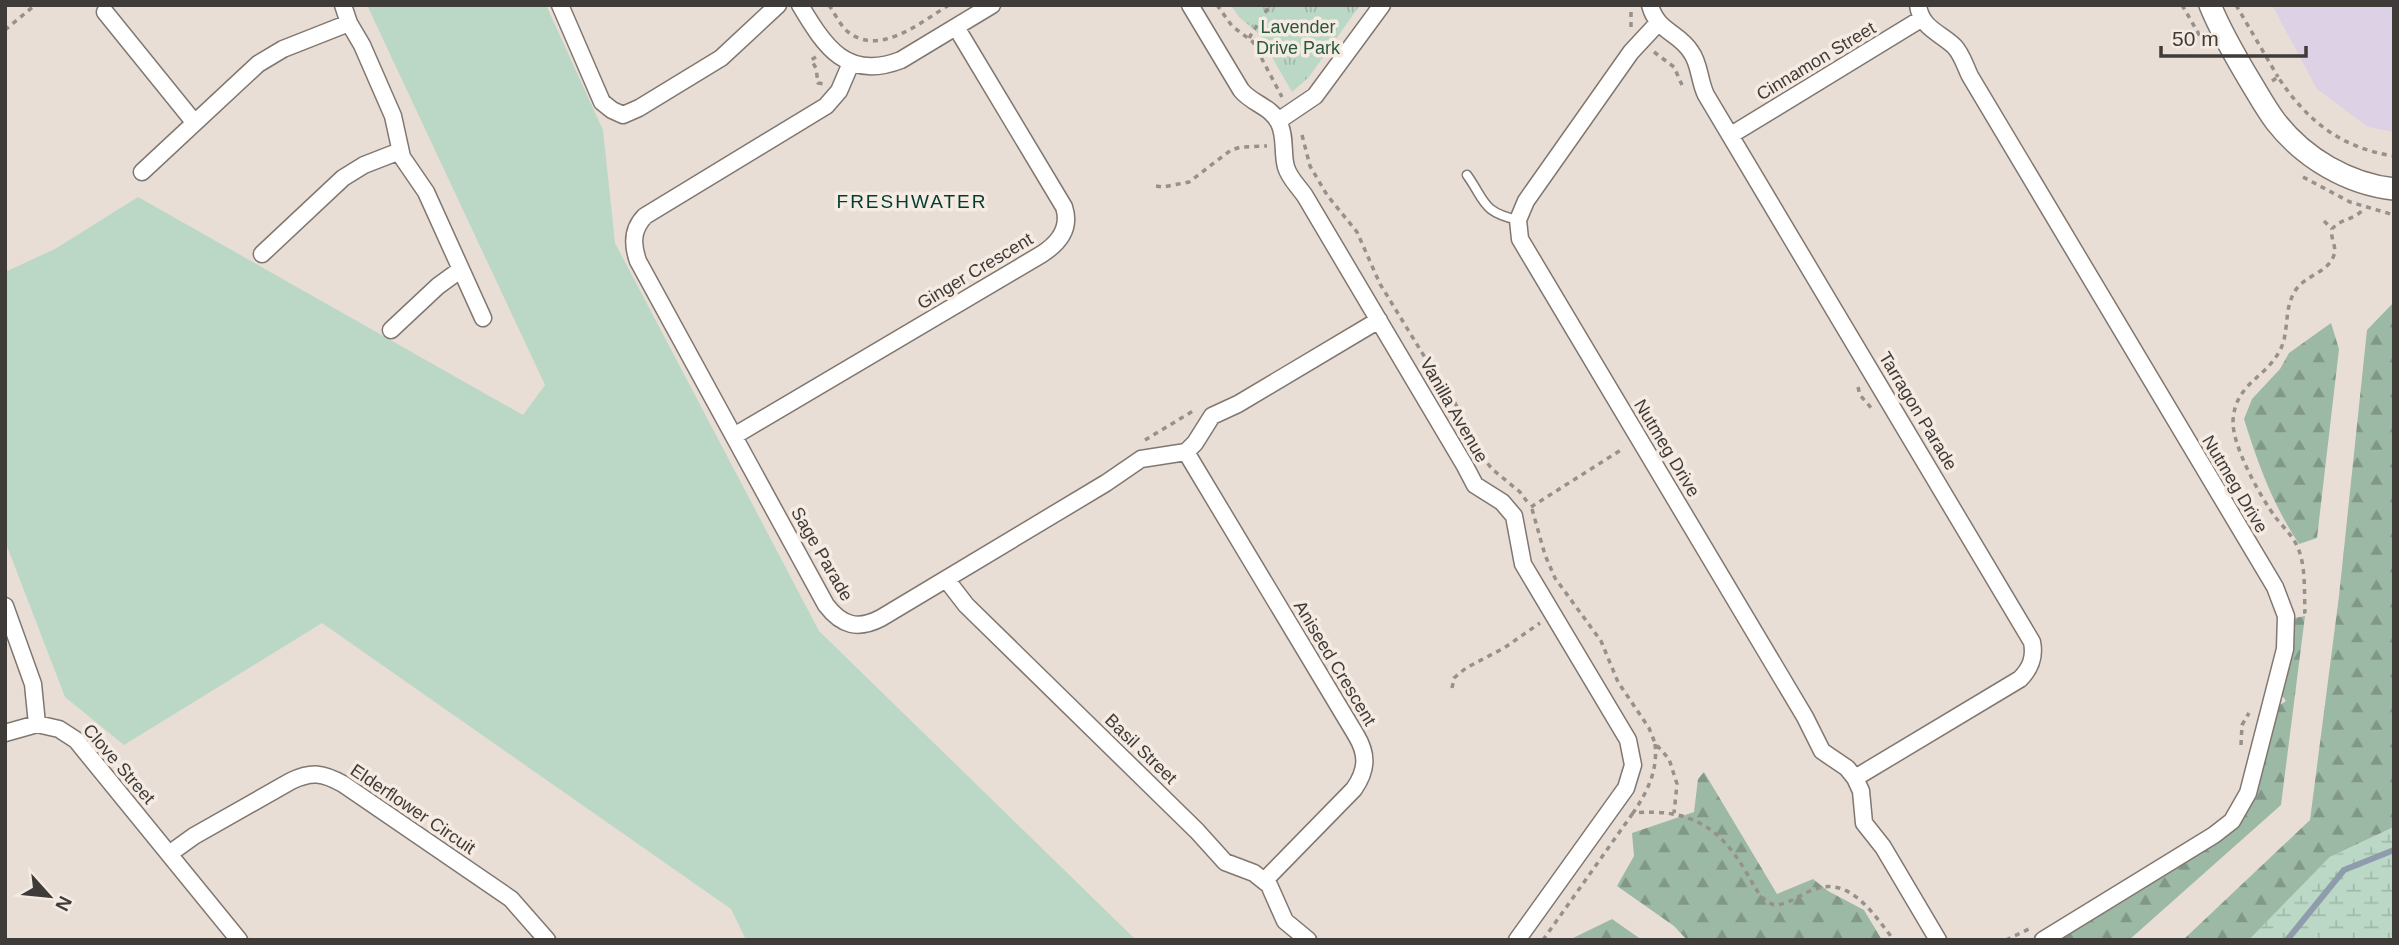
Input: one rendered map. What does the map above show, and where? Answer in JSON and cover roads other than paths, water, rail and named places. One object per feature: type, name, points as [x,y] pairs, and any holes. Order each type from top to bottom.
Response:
[{"type":"street","points":[[343,5],[393,116],[400,151],[426,192],[483,318]]},
{"type":"street","points":[[560,5],[602,102],[623,115],[721,58],[779,5]]},
{"type":"street","points":[[800,5],[820,39],[834,52],[851,63],[869,66],[890,64],[992,5]]},
{"type":"street","points":[[1190,5],[1241,90],[1269,110],[1278,121],[1315,96],[1382,5]]},
{"type":"street","name":"Tarragon Parade","points":[[1650,5],[1658,23],[1690,49],[1697,63],[1702,87],[2026,630],[2033,646],[2031,664],[2020,679],[1855,778]]},
{"type":"street","points":[[2210,5],[2235,55],[2273,118],[2289,137],[2318,160],[2339,172],[2375,186],[2394,189]]},
{"type":"street","points":[[105,12],[194,121]]},
{"type":"street","name":"Cinnamon Street","points":[[1731,135],[1920,12]]},
{"type":"street","name":"Nutmeg Drive","points":[[1920,12],[1957,50],[1976,88],[2275,587],[2287,620],[2285,649],[2248,793],[2232,821],[2214,835],[2043,940]]},
{"type":"street","points":[[142,172],[194,121],[270,55],[349,23]]},
{"type":"street","points":[[1517,220],[1526,201],[1631,52],[1658,23]]},
{"type":"street","name":"Ginger Crescent","points":[[734,436],[1042,254],[1060,240],[1066,224],[1063,207],[956,27]]},
{"type":"street","name":"Sage Parade","points":[[851,63],[839,91],[820,111],[645,216],[635,233],[634,245],[638,261],[826,605],[844,623],[856,626],[872,623],[1106,483],[1141,459],[1186,452]]},
{"type":"street","name":"Vanilla Avenue","points":[[1278,121],[1283,132],[1289,174],[1305,196],[1473,482],[1502,502],[1514,516],[1523,564],[1622,728],[1633,757],[1632,772],[1626,788],[1517,940]]},
{"type":"street","points":[[262,254],[342,178],[364,165],[400,151]]},
{"type":"street","name":"Nutmeg Drive","points":[[1517,220],[1522,245],[1798,706],[1822,751],[1847,768],[1855,778]]},
{"type":"street","points":[[391,330],[438,286],[460,270]]},
{"type":"street","points":[[1186,452],[1216,413],[1238,404],[1379,320]]},
{"type":"street","name":"Aniseed Crescent","points":[[1186,452],[1364,752],[1364,770],[1353,789],[1265,880]]},
{"type":"street","name":"Basil Street","points":[[946,579],[966,606],[1197,831],[1219,858],[1265,880]]},
{"type":"street","points":[[5,606],[33,684],[37,724],[5,733]]},
{"type":"street","name":"Clove Street","points":[[37,724],[59,729],[76,740],[239,940]]},
{"type":"street","name":"Elderflower Circuit","points":[[169,854],[194,836],[291,781],[307,774],[320,774],[343,785],[497,888],[522,909],[547,940]]},
{"type":"street","points":[[1855,778],[1861,791],[1864,823],[1883,847],[1938,940]]},
{"type":"street","points":[[1265,880],[1273,891],[1285,921],[1308,940]]},
{"type":"lane","points":[[1467,175],[1488,208],[1497,215],[1517,220]]},
{"type":"waterway","points":[[2287,940],[2344,870],[2394,850]]},
{"type":"district","name":"FRESHWATER","points":[[912,201]]},
{"type":"park label","name":"Lavender Drive Park","points":[[1298,37]]}]
